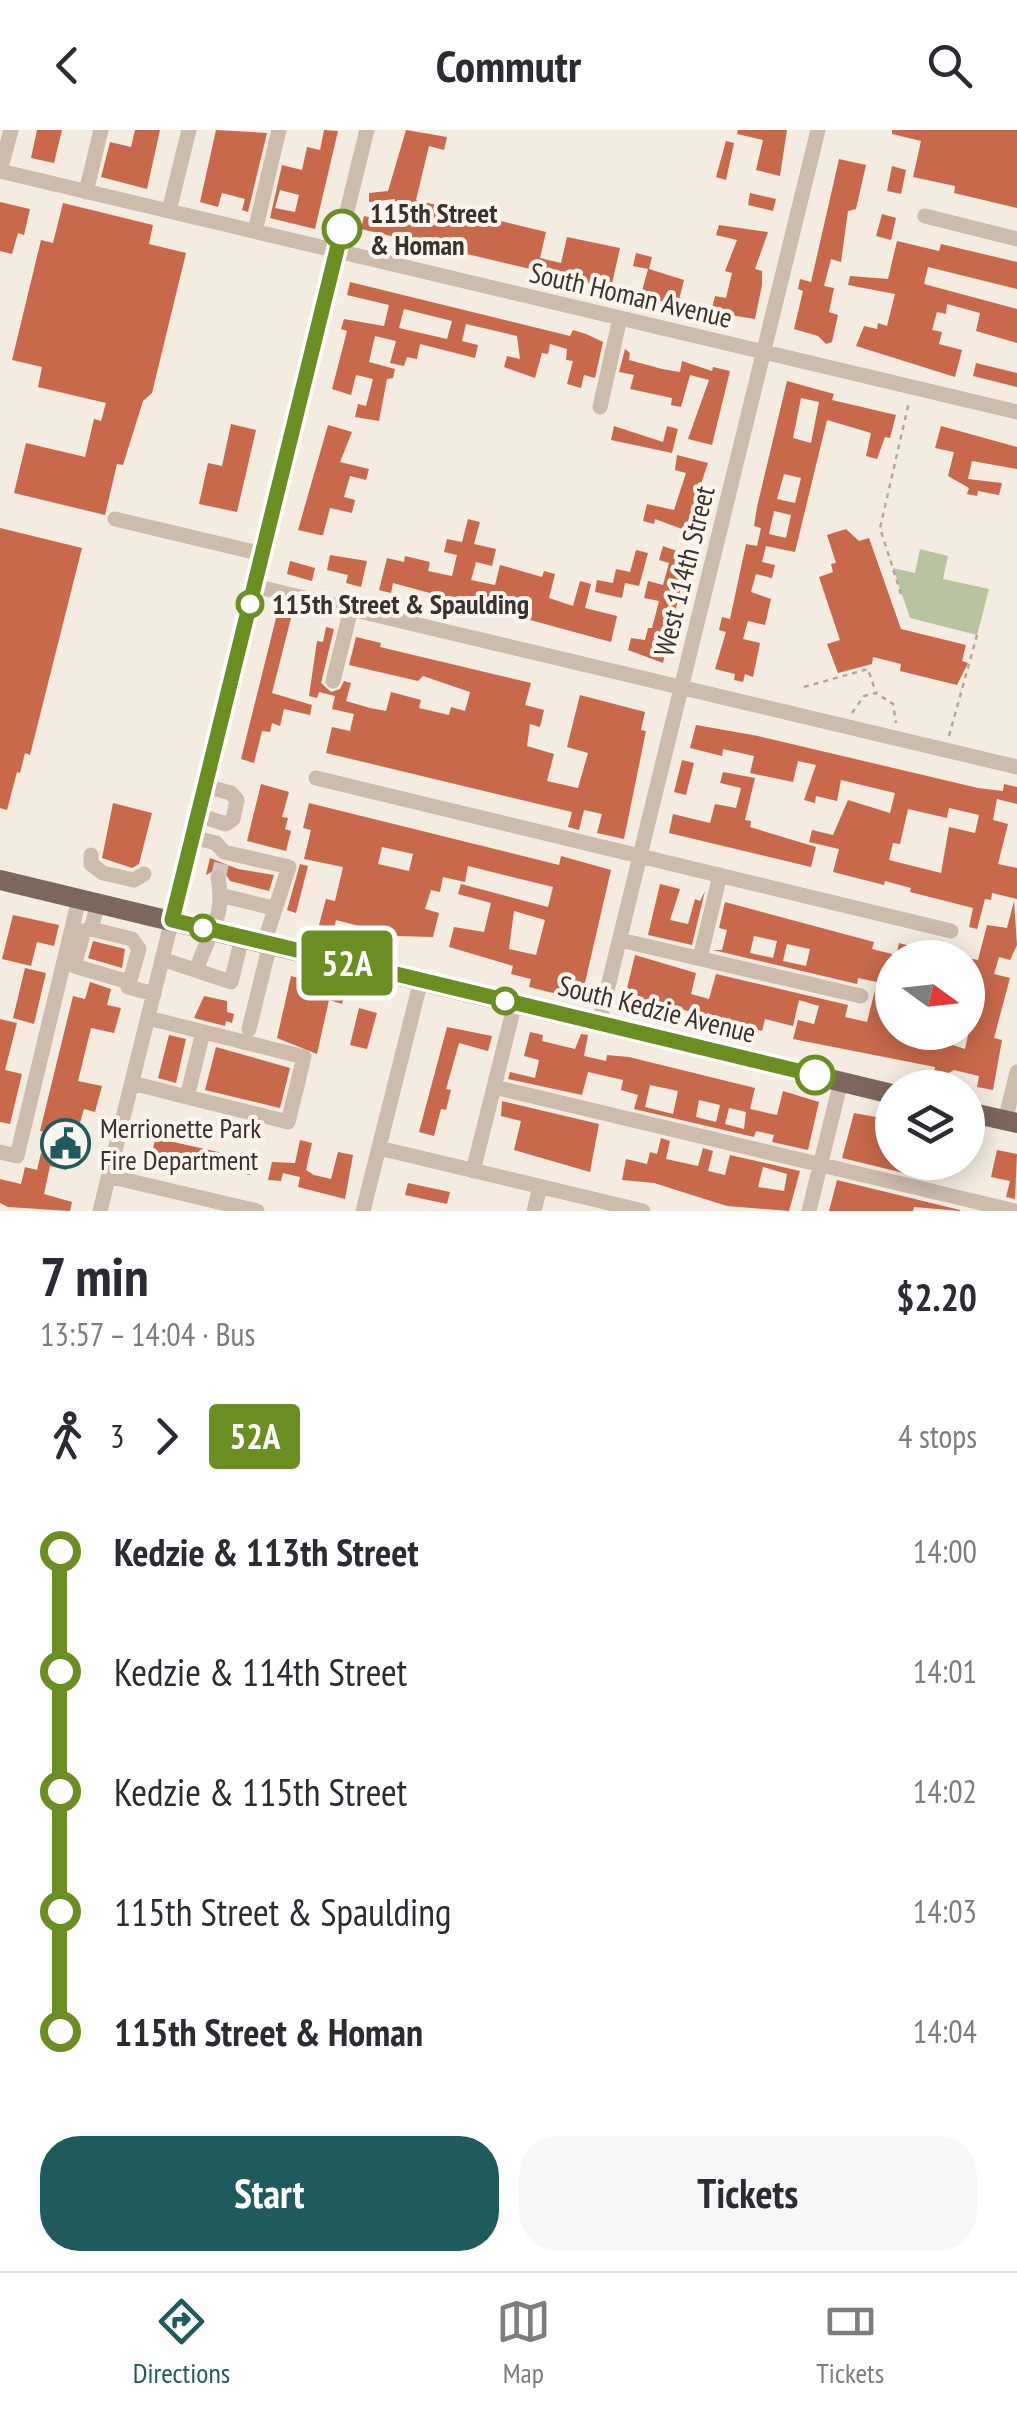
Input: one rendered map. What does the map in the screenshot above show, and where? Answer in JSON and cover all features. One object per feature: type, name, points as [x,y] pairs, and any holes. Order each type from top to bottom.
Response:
[{"type":"main road","name":"South Kedzie Avenue","points":[[0,880],[875,1090]]},
{"type":"main road","points":[[985,1116],[1011,1122]]},
{"type":"street","points":[[0,171],[11,130]]},
{"type":"street","points":[[86,192],[102,130]]},
{"type":"street","points":[[169,211],[189,130]]},
{"type":"street","points":[[254,232],[280,130]]},
{"type":"street","points":[[100,1211],[366,130]]},
{"type":"street","name":"West 114th Street","points":[[599,1023],[818,130]]},
{"type":"street","name":"South Homan Avenue","points":[[0,171],[1017,412]]},
{"type":"street","points":[[925,216],[1017,239]]},
{"type":"street","points":[[600,407],[620,318]]},
{"type":"street","points":[[115,519],[262,554]]},
{"type":"street","points":[[254,586],[1017,767]]},
{"type":"street","points":[[333,680],[351,610]]},
{"type":"street","points":[[316,778],[951,931]]},
{"type":"street","points":[[198,815],[226,824],[232,819],[237,800],[231,793],[205,786]]},
{"type":"street","points":[[192,837],[216,843],[223,856],[289,868],[280,902],[272,908],[249,1028]]},
{"type":"street","points":[[90,855],[91,864],[103,873],[134,880],[144,874]]},
{"type":"street","points":[[700,958],[720,875]]},
{"type":"street","points":[[197,968],[206,940],[215,931],[220,885],[272,908]]},
{"type":"street","points":[[89,901],[91,929]]},
{"type":"street","points":[[0,1152],[17,1156],[89,901]]},
{"type":"street","points":[[127,938],[134,912]]},
{"type":"street","points":[[130,982],[74,966],[84,930],[127,938],[139,949],[130,982],[128,988],[154,994]]},
{"type":"street","points":[[162,959],[231,982],[242,938]]},
{"type":"street","points":[[620,940],[861,996]]},
{"type":"street","points":[[363,1211],[421,980]]},
{"type":"street","points":[[473,1170],[515,1003]]},
{"type":"street","points":[[132,1083],[288,1122],[295,1096],[304,1057],[148,1018]]},
{"type":"street","points":[[187,1097],[203,1032]]},
{"type":"street","points":[[1011,1122],[1017,1072]]},
{"type":"street","points":[[810,1211],[841,1081]]},
{"type":"street","points":[[494,1087],[1015,1211]]},
{"type":"street","points":[[379,1148],[643,1211]]},
{"type":"street","points":[[108,1176],[257,1211]]},
{"type":"street","points":[[534,1211],[540,1186]]},
{"type":"path","points":[[901,594],[880,528],[909,402]]},
{"type":"path","points":[[949,736],[976,635]]},
{"type":"path","points":[[804,687],[868,669],[876,693],[892,704],[896,723]]},
{"type":"path","points":[[852,713],[864,696],[876,693]]},
{"type":"green space","points":[[920,549],[948,556],[943,579],[989,589],[977,635],[910,618],[893,568],[915,573]]},
{"type":"building","points":[[37,130],[62,130],[54,163],[31,158]]},
{"type":"building","points":[[135,130],[160,130],[147,189],[101,177],[110,142],[131,147]]},
{"type":"building","points":[[216,130],[267,133],[248,212],[242,210],[245,199],[222,193],[218,207],[200,202]]},
{"type":"building","points":[[324,130],[338,131],[315,229],[270,218],[282,165],[302,170],[307,147],[320,150]],"holes":[[[280,190],[299,195],[295,212],[275,208]]]},
{"type":"building","points":[[406,130],[447,137],[444,150],[429,146],[416,200],[546,232],[540,258],[561,263],[567,237],[620,248],[611,288],[361,229],[364,216],[390,222],[395,199],[369,202],[369,193],[388,191]]},
{"type":"building","points":[[738,130],[787,130],[780,176],[756,170],[763,140],[737,134]]},
{"type":"building","points":[[892,130],[1017,130],[1017,208],[954,193],[955,186],[913,177],[921,141],[892,134]]},
{"type":"building","points":[[726,141],[734,143],[726,180],[716,177]]},
{"type":"building","points":[[839,159],[866,165],[856,209],[848,211],[841,262],[831,259],[824,286],[834,288],[829,312],[838,315],[832,342],[826,344],[818,336],[794,329],[803,291],[798,289],[800,279],[811,282]]},
{"type":"building","points":[[892,166],[906,170],[901,194],[887,191]]},
{"type":"building","points":[[750,193],[776,199],[773,211],[748,205]]},
{"type":"building","points":[[0,202],[30,209],[24,235],[18,233],[12,254],[0,251]]},
{"type":"building","points":[[63,203],[153,225],[149,244],[186,253],[152,393],[143,401],[123,465],[117,464],[105,515],[14,493],[26,443],[85,457],[94,419],[101,421],[106,403],[38,387],[42,367],[12,360],[41,240],[53,243]]},
{"type":"building","points":[[882,214],[896,218],[891,240],[876,236]]},
{"type":"building","points":[[719,225],[768,232],[755,269],[762,271],[762,285],[755,319],[711,312],[715,296],[726,298],[732,273],[725,271],[737,240],[716,235]]},
{"type":"building","points":[[897,241],[939,251],[941,244],[1017,262],[1017,289],[928,267],[924,284],[1017,309],[1017,343],[976,331],[980,313],[947,304],[946,314],[937,312],[932,330],[942,332],[939,344],[962,350],[955,377],[856,346],[864,326],[887,326],[895,294],[848,285],[850,276],[888,279]]},
{"type":"building","points":[[636,253],[652,257],[649,269],[684,280],[678,304],[640,298],[648,269],[633,266]]},
{"type":"building","points":[[350,282],[570,336],[573,330],[586,334],[603,342],[595,378],[584,375],[581,388],[567,384],[573,361],[566,360],[567,349],[550,344],[548,354],[542,353],[535,378],[504,367],[507,356],[520,359],[517,336],[466,324],[462,341],[478,345],[475,358],[420,344],[417,359],[407,357],[404,366],[390,363],[396,341],[375,336],[369,362],[395,369],[393,378],[387,379],[379,421],[355,417],[358,404],[366,406],[373,379],[356,375],[351,395],[332,389],[347,331],[341,329],[344,319],[384,326],[389,305],[347,295]],"holes":[[[404,309],[452,321],[447,339],[399,328]]]},
{"type":"building","points":[[625,349],[630,353],[629,360],[662,369],[680,372],[682,361],[712,371],[713,367],[730,371],[712,445],[688,439],[709,380],[690,375],[681,407],[671,405],[672,398],[630,389],[634,375],[619,372]]},
{"type":"building","points":[[976,363],[1017,373],[1017,387],[973,376]]},
{"type":"building","points":[[787,381],[834,394],[832,400],[896,415],[890,438],[885,437],[877,459],[866,456],[871,433],[827,420],[795,552],[766,546],[762,562],[775,565],[772,578],[756,574],[751,592],[771,599],[765,625],[748,621],[743,639],[760,643],[753,677],[745,674],[743,682],[734,680],[735,674],[715,669],[726,632],[719,630],[722,617],[730,619],[746,544],[757,546],[761,528],[754,526]],"holes":[[[801,398],[819,402],[811,443],[793,438]],[[784,474],[801,478],[795,503],[777,499]],[[774,511],[791,515],[786,538],[769,534]]]},
{"type":"building","points":[[231,424],[256,430],[237,512],[199,504],[208,463],[222,466]]},
{"type":"building","points":[[328,425],[352,432],[340,462],[369,469],[366,480],[350,476],[344,497],[355,500],[352,513],[330,508],[320,535],[298,530]]},
{"type":"building","points":[[614,426],[663,442],[667,426],[678,429],[672,453],[611,440]]},
{"type":"building","points":[[941,426],[1017,447],[1017,469],[972,461],[968,479],[1002,483],[999,495],[978,491],[977,496],[967,494],[969,488],[948,476],[954,452],[935,448]]},
{"type":"building","points":[[677,455],[708,463],[689,519],[696,521],[693,533],[655,519],[654,524],[643,521],[647,504],[674,510],[686,473],[675,470]]},
{"type":"building","points":[[468,519],[480,522],[474,544],[496,549],[492,566],[476,562],[471,580],[495,585],[500,565],[542,577],[544,571],[555,574],[549,598],[573,606],[580,581],[591,584],[585,608],[617,616],[611,642],[393,583],[391,593],[379,590],[387,558],[404,562],[405,556],[430,562],[428,571],[452,576],[457,555],[444,552],[447,539],[462,542]]},
{"type":"building","points":[[0,528],[82,548],[30,755],[25,753],[20,773],[17,772],[7,810],[0,808]]},
{"type":"building","points":[[846,529],[859,541],[869,538],[901,629],[966,645],[962,661],[968,663],[957,685],[900,671],[901,664],[873,657],[872,664],[838,673],[827,644],[840,640],[819,577],[833,572],[831,564],[836,563],[827,535]]},
{"type":"building","points":[[663,546],[691,556],[674,573],[683,575],[663,663],[628,650],[631,638],[645,640],[648,628],[652,628],[659,601],[644,598],[648,581],[663,585],[669,563],[659,560]]},
{"type":"building","points":[[636,550],[648,553],[639,586],[625,583],[622,598],[595,592],[597,580],[613,583],[616,569],[630,572]]},
{"type":"building","points":[[330,555],[367,561],[361,587],[346,583],[348,575],[327,570]]},
{"type":"building","points":[[290,561],[315,568],[312,581],[287,574]]},
{"type":"building","points":[[278,610],[292,614],[272,693],[312,705],[310,715],[284,709],[280,726],[272,723],[270,732],[262,731],[254,763],[241,759]]},
{"type":"building","points":[[326,627],[334,629],[321,683],[331,692],[340,689],[344,681],[351,683],[346,701],[370,708],[386,711],[391,692],[421,700],[419,708],[449,715],[451,707],[465,711],[470,692],[423,676],[418,681],[349,665],[356,637],[381,643],[380,647],[531,683],[525,705],[544,710],[540,727],[530,724],[527,746],[554,754],[547,781],[578,788],[588,753],[567,747],[580,695],[645,712],[641,730],[646,731],[624,839],[597,833],[602,814],[584,810],[579,830],[568,827],[572,812],[326,753],[332,727],[350,731],[354,714],[332,709],[335,696],[319,692],[317,698],[309,696],[317,641],[323,642]]},
{"type":"building","points":[[696,725],[978,788],[1003,791],[1004,784],[1017,787],[1017,804],[997,799],[993,820],[1008,824],[998,864],[1017,868],[1017,899],[992,893],[991,900],[985,899],[977,929],[969,927],[973,908],[910,892],[911,888],[885,881],[884,885],[833,872],[839,849],[809,842],[812,830],[833,835],[848,800],[890,813],[895,793],[841,780],[837,801],[816,796],[815,803],[804,800],[816,765],[798,761],[793,782],[750,773],[754,756],[723,749],[722,756],[690,748]],"holes":[[[949,808],[979,815],[975,833],[949,827],[941,873],[889,860],[893,843],[900,844],[908,809],[947,818]]]},
{"type":"building","points":[[682,760],[694,763],[686,795],[674,792]]},
{"type":"building","points":[[723,772],[755,778],[745,820],[751,821],[750,827],[816,847],[811,867],[669,833],[673,814],[710,823],[715,804],[736,808],[741,788],[720,783]]},
{"type":"building","points":[[261,784],[289,792],[282,817],[288,818],[285,829],[291,831],[286,851],[247,841]]},
{"type":"building","points":[[113,803],[152,813],[139,864],[132,868],[102,858]]},
{"type":"building","points":[[309,803],[559,865],[561,856],[611,870],[581,1000],[529,987],[531,979],[511,974],[513,966],[449,947],[454,927],[484,932],[491,903],[458,894],[461,884],[548,907],[553,887],[468,866],[465,882],[443,877],[440,892],[431,890],[425,909],[439,913],[433,937],[398,936],[336,920],[334,928],[319,925],[326,899],[335,901],[343,867],[304,859],[311,830],[303,828]],"holes":[[[382,847],[413,854],[409,871],[378,864]],[[514,911],[545,920],[536,955],[509,949]]]},
{"type":"building","points":[[210,858],[238,869],[274,875],[269,891],[230,881],[221,867],[206,875]]},
{"type":"building","points":[[300,864],[308,866],[296,913],[287,910]]},
{"type":"building","points":[[660,884],[680,889],[670,920],[688,924],[695,899],[700,901],[705,891],[692,945],[648,935]]},
{"type":"building","points":[[1014,901],[1017,945],[1010,960],[999,957],[994,974],[1010,978],[994,1038],[1002,1040],[993,1090],[985,1088],[985,1070],[934,1070],[935,1067],[793,1039],[798,1020],[814,1024],[819,1006],[799,1000],[793,1026],[765,1019],[762,1031],[673,1007],[624,1001],[635,955],[696,973],[691,994],[709,999],[716,974],[848,1005],[845,1017],[867,1022],[875,990],[875,1050],[985,1050],[983,940],[987,925],[1007,928]]},
{"type":"building","points":[[725,902],[874,942],[875,982],[858,978],[857,984],[713,950],[722,950],[727,930],[719,928]],"holes":[[[754,936],[777,941],[773,958],[750,953]],[[787,944],[810,949],[806,966],[783,961]]]},
{"type":"building","points":[[13,915],[59,925],[54,946],[37,942],[31,966],[2,959]]},
{"type":"building","points":[[93,941],[125,949],[122,968],[88,958]]},
{"type":"building","points":[[25,968],[46,973],[34,1024],[13,1018]]},
{"type":"building","points":[[291,976],[345,992],[342,1004],[329,1000],[317,1054],[277,1038]]},
{"type":"building","points":[[90,982],[111,989],[107,1005],[121,1008],[114,1033],[91,1028],[78,1081],[102,1086],[95,1112],[84,1109],[66,1170],[50,1166],[44,1194],[72,1202],[70,1211],[8,1207],[0,1203],[0,1179],[21,1184],[25,1167],[37,1170],[41,1153],[52,1156],[57,1135],[40,1131],[73,996],[85,999]]},
{"type":"building","points":[[204,996],[227,1001],[227,1012],[234,1014],[232,1023],[226,1021],[225,1026],[194,1018]]},
{"type":"building","points":[[359,1008],[377,1013],[367,1049],[350,1045]]},
{"type":"building","points":[[0,1019],[17,1023],[5,1070],[22,1074],[10,1124],[0,1122]]},
{"type":"building","points":[[447,1027],[492,1036],[488,1051],[459,1043],[446,1089],[451,1090],[446,1110],[441,1109],[434,1136],[419,1132]]},
{"type":"building","points":[[530,1032],[543,1035],[542,1041],[575,1049],[581,1034],[588,1035],[584,1056],[606,1061],[607,1055],[629,1057],[755,1088],[750,1109],[777,1115],[783,1091],[819,1102],[808,1150],[772,1142],[774,1135],[756,1131],[754,1137],[634,1109],[638,1095],[621,1090],[623,1080],[588,1072],[582,1095],[508,1079],[510,1072],[535,1078],[539,1060],[524,1056]],"holes":[[[650,1085],[678,1091],[673,1114],[645,1107]],[[699,1100],[720,1105],[716,1122],[696,1117]],[[729,1108],[746,1112],[744,1129],[725,1124]]]},
{"type":"building","points":[[169,1035],[186,1039],[176,1083],[158,1078]]},
{"type":"building","points":[[216,1047],[290,1068],[280,1108],[205,1090]]},
{"type":"building","points":[[502,1101],[599,1124],[590,1172],[514,1150],[521,1121],[501,1116]]},
{"type":"building","points":[[854,1113],[875,1117],[875,1166],[842,1158]]},
{"type":"building","points":[[157,1133],[170,1136],[169,1141],[254,1160],[250,1175],[152,1152]]},
{"type":"building","points":[[661,1138],[670,1141],[666,1159],[698,1166],[703,1148],[713,1151],[708,1171],[725,1175],[730,1155],[800,1171],[789,1211],[727,1206],[654,1183],[622,1180],[626,1159],[647,1164],[650,1152],[657,1154]],"holes":[[[763,1167],[787,1174],[784,1191],[758,1187]]]},
{"type":"building","points":[[300,1140],[312,1143],[306,1170],[314,1175],[331,1179],[338,1152],[353,1155],[345,1199],[298,1187],[300,1177],[283,1173],[281,1181],[268,1180],[272,1162],[295,1163]]},
{"type":"building","points":[[997,1150],[1017,1154],[1015,1199],[1006,1197],[1010,1181],[991,1177]]},
{"type":"building","points":[[837,1180],[960,1211],[914,1207],[913,1211],[829,1211]]},
{"type":"building","points":[[408,1183],[450,1192],[447,1204],[405,1195]]},
{"type":"tunnel","points":[[218,878],[222,861]]},
{"type":"bus line","name":"52A","points":[[342,229],[172,920],[815,1075]]},
{"type":"place","name":"115th Street & Homan","points":[[342,229]]},
{"type":"place","name":"115th Street & Spaulding","points":[[250,604]]},
{"type":"place","name":"Merrionette Park Fire Department","points":[[65,1144]]}]
